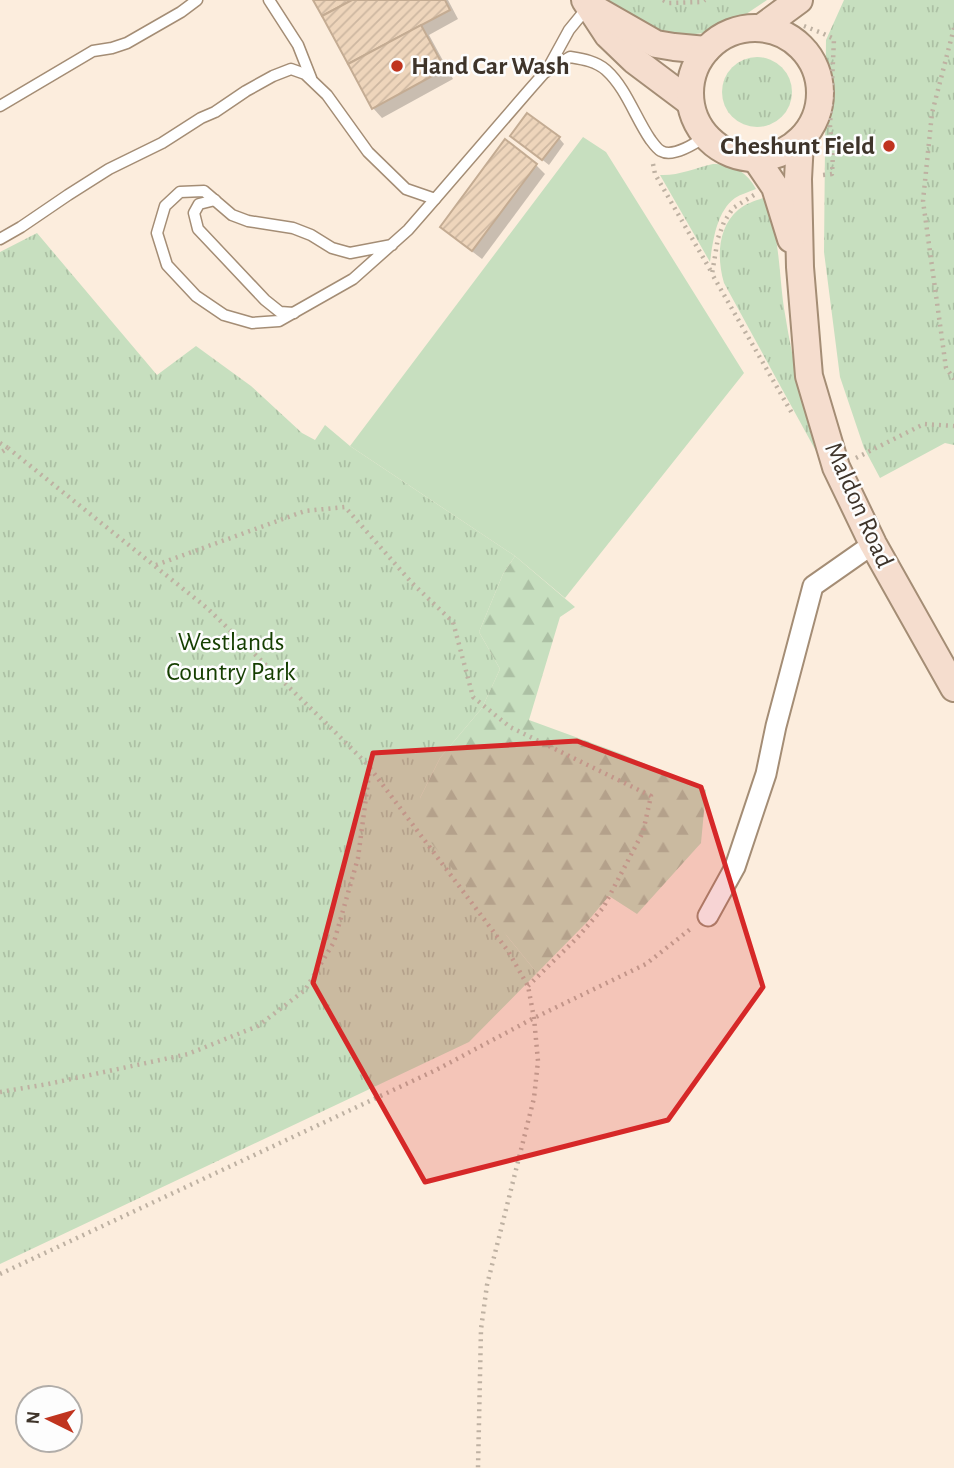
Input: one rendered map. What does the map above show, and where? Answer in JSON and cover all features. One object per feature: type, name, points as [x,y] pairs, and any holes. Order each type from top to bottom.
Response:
[{"type":"main road","points":[[761,28],[799,0]]},
{"type":"main road","points":[[796,41],[800,25],[814,0]]},
{"type":"main road","points":[[587,3],[656,44],[706,50]]},
{"type":"main road","points":[[587,3],[608,35],[634,60],[690,102]]},
{"type":"main road","points":[[761,28],[796,41],[810,58],[820,83],[820,106],[817,117],[800,141],[776,155],[756,159],[733,155],[721,149],[706,136],[692,112],[690,102],[694,72],[706,50],[724,35],[737,30],[761,28]]},
{"type":"main road","name":"Maldon Road","points":[[800,141],[800,267],[809,376],[836,467],[873,544],[954,688]]},
{"type":"main road","name":"Maldon Road","points":[[756,159],[775,187],[800,267]]},
{"type":"street","points":[[708,916],[735,867],[766,774],[782,700],[813,586],[873,544]]},
{"type":"lane","points":[[0,106],[93,51],[112,48],[136,38],[197,0]]},
{"type":"lane","points":[[269,0],[298,45],[313,81]]},
{"type":"lane","points":[[392,245],[350,253],[332,248],[293,228],[232,215],[204,191],[180,192],[165,206],[158,233],[167,265],[196,296],[225,315],[252,323],[279,321],[294,313],[353,279],[392,245],[408,230],[545,72],[587,3]]},
{"type":"lane","points":[[545,72],[570,57],[589,61],[605,69],[659,151],[669,153],[691,146],[706,136]]},
{"type":"lane","points":[[0,239],[109,169],[162,143],[246,90],[291,69],[305,74],[327,95],[368,152],[406,190],[435,200]]},
{"type":"lane","points":[[215,200],[199,204],[194,213],[198,229],[265,300],[280,312],[294,313]]},
{"type":"path","points":[[663,0],[669,3],[705,0]]},
{"type":"path","points":[[954,28],[932,113],[923,201],[946,368],[954,379]]},
{"type":"path","points":[[818,176],[832,174],[833,153],[830,127],[834,39],[822,33]]},
{"type":"path","points":[[648,136],[655,174],[799,426]]},
{"type":"path","points":[[712,274],[718,238],[724,222],[733,208],[754,195]]},
{"type":"path","points":[[946,368],[954,365]]},
{"type":"path","points":[[836,467],[924,424],[954,426]]},
{"type":"path","points":[[0,443],[207,608],[370,767],[508,951],[528,986],[538,1061],[534,1098],[487,1285],[481,1329],[478,1468]]},
{"type":"path","points":[[0,453],[8,447]]},
{"type":"path","points":[[155,566],[305,511],[345,507],[412,583],[453,622],[473,697],[510,727],[651,796],[643,832],[603,908],[528,986]]},
{"type":"path","points":[[0,1092],[188,1054],[258,1026],[305,990],[334,942],[358,858],[370,767]]},
{"type":"path","points":[[0,1274],[436,1070],[534,1017],[646,964],[708,916]]},
{"type":"highlighted area","points":[[577,741],[701,787],[763,987],[668,1120],[425,1182],[313,983],[373,753]]},
{"type":"green space","points":[[609,0],[767,0],[718,29],[683,35],[665,34],[644,26]]},
{"type":"green space","name":"Cheshunt Field","points":[[844,0],[954,0],[954,445],[945,443],[880,478],[864,448],[840,377],[824,252],[826,40]]},
{"type":"green space","points":[[757,57],[776,63],[786,73],[792,92],[786,111],[776,121],[757,127],[738,121],[728,111],[722,92],[728,73],[738,63]]},
{"type":"green space","points":[[583,137],[606,152],[744,373],[565,598],[515,556],[350,446]]},
{"type":"green space","points":[[713,164],[738,170],[756,189],[735,198],[724,211],[716,228],[710,262],[660,175],[680,173]]},
{"type":"green space","points":[[763,198],[773,222],[783,301],[796,371],[822,462],[724,283],[720,244],[726,226],[741,208]]},
{"type":"green space","name":"Westlands Country Park","points":[[37,233],[157,375],[196,346],[251,386],[302,433],[315,440],[325,425],[350,446],[515,556],[503,574],[479,632],[500,669],[482,708],[440,758],[420,798],[507,936],[537,973],[469,1042],[0,1264],[0,252]]},
{"type":"green space","points":[[515,556],[575,607],[560,617],[529,720],[622,754],[706,790],[701,843],[637,914],[609,896],[537,973],[425,835],[420,798],[440,758],[482,708],[500,669],[479,632],[503,574]]},
{"type":"building","points":[[313,0],[352,0],[322,16]]},
{"type":"building","points":[[352,0],[445,0],[450,10],[348,64],[322,16]]},
{"type":"building","name":"Hand Car Wash","points":[[421,25],[445,69],[372,109],[348,64]]},
{"type":"building","points":[[527,113],[560,137],[542,160],[510,136]]},
{"type":"building","points":[[505,139],[537,164],[472,251],[440,227]]},
{"type":"place","name":"Hand Car Wash","points":[[397,66]]},
{"type":"place","name":"Cheshunt Field","points":[[889,146]]}]
